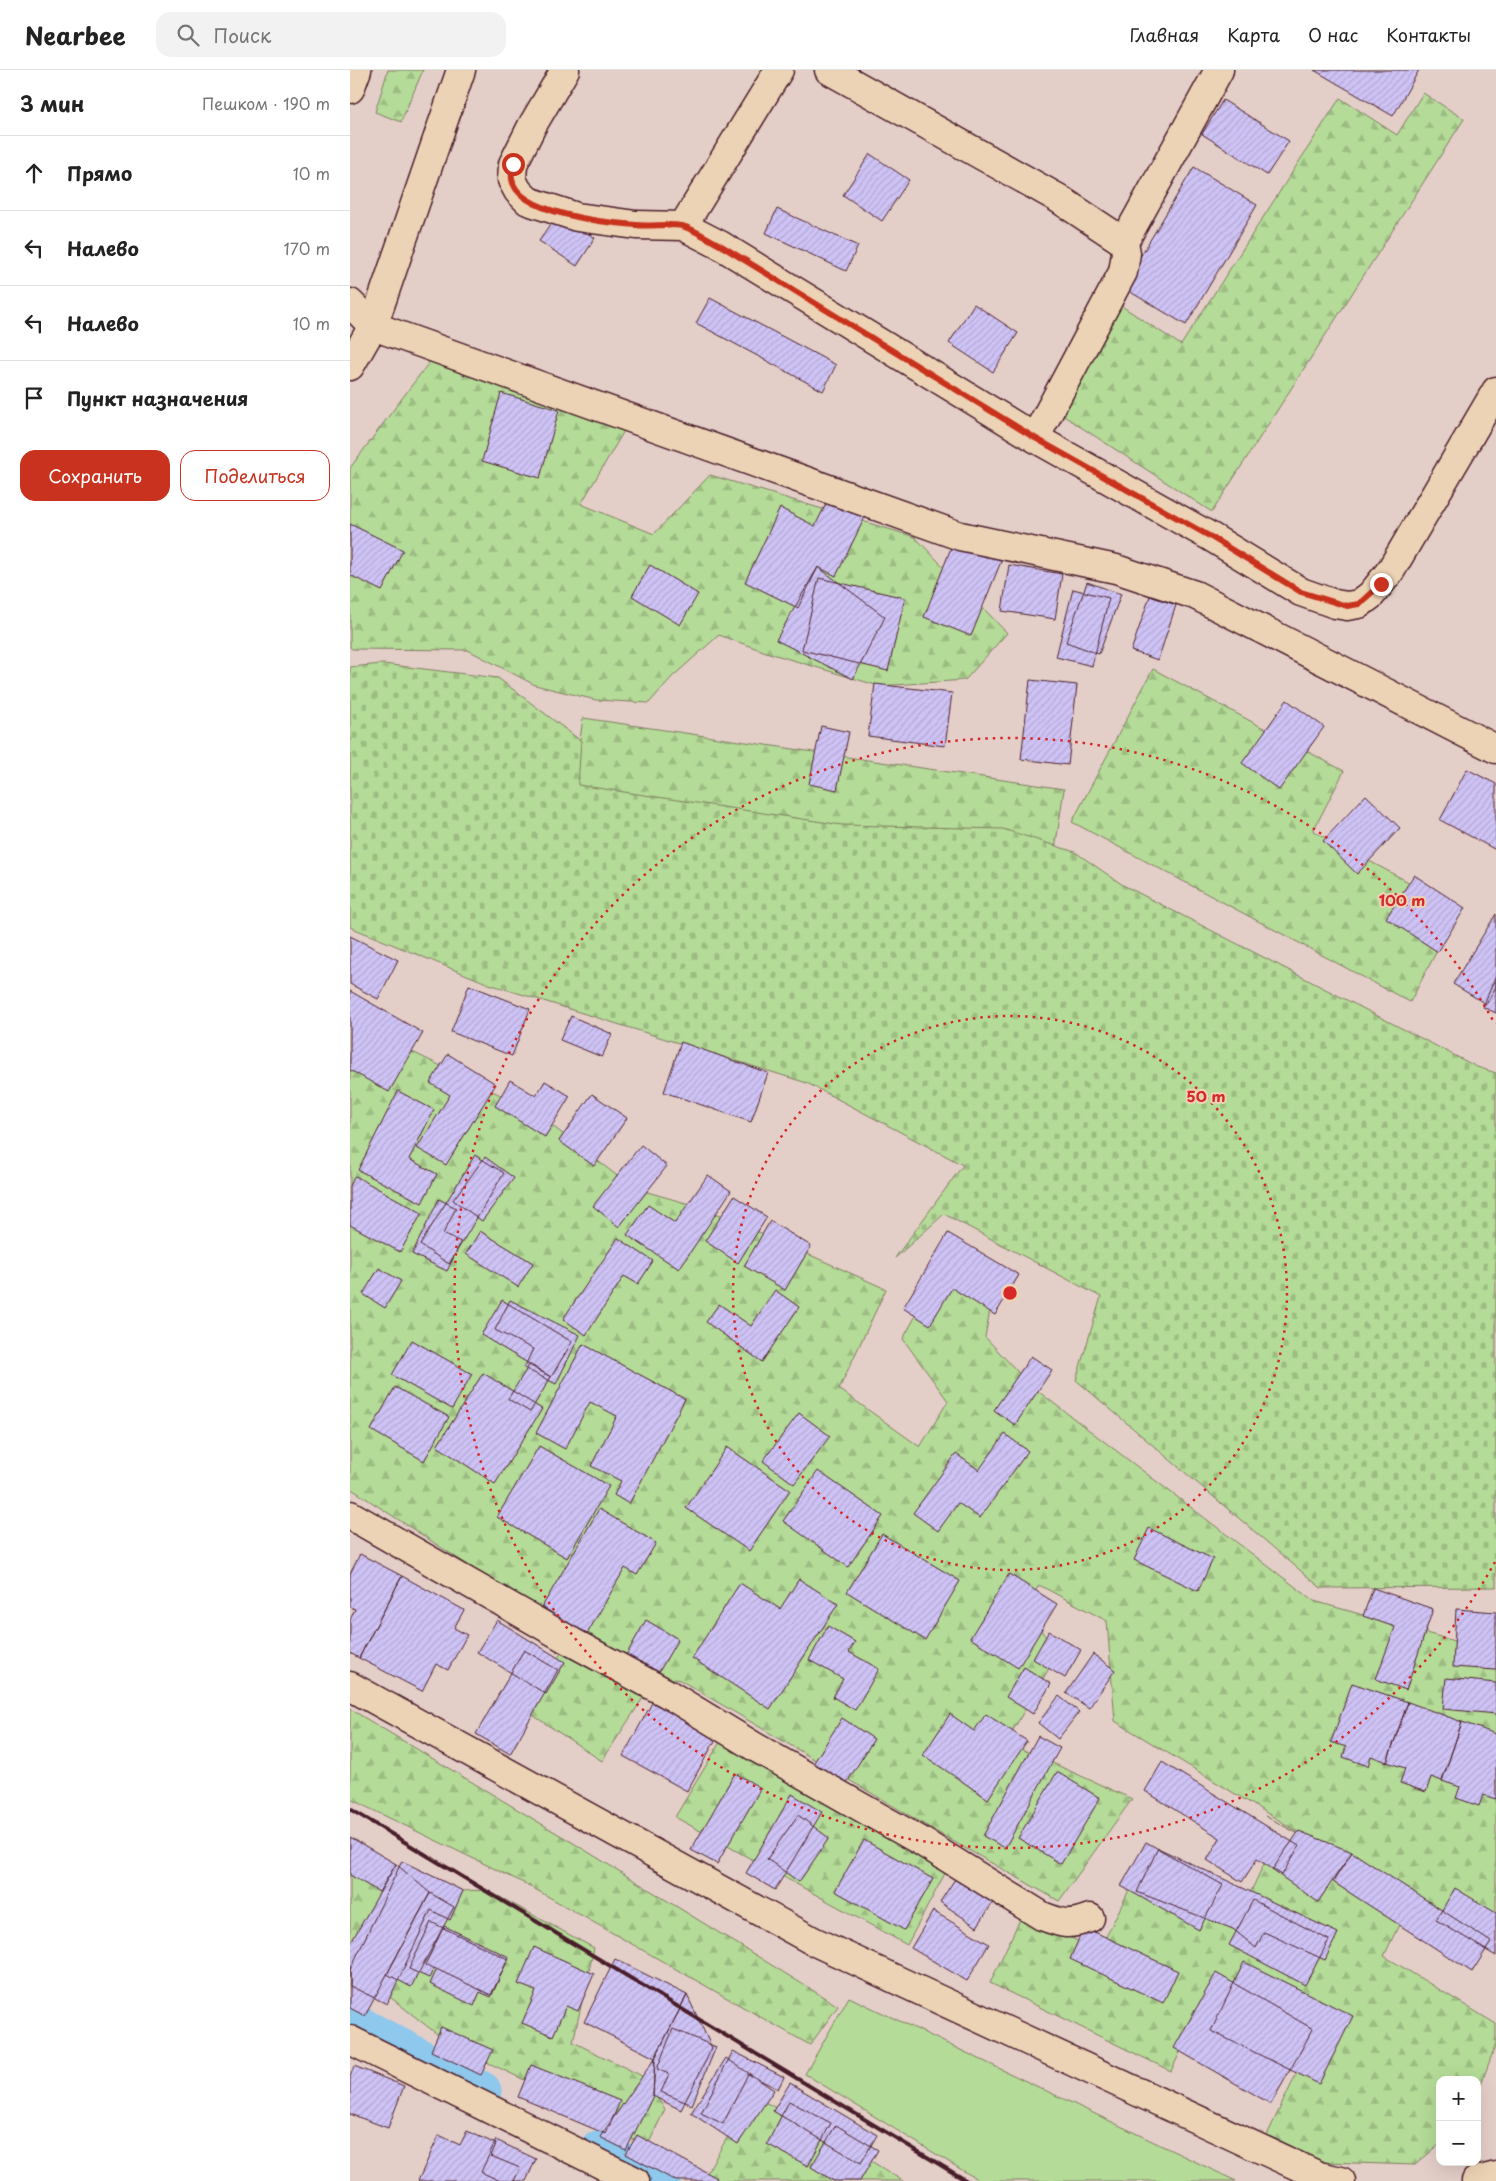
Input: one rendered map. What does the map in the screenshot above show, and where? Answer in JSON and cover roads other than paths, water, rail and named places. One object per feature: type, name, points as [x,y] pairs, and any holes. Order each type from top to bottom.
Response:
[{"type":"street","points":[[350,89],[358,70]]},
{"type":"street","points":[[350,366],[373,326],[461,70]]},
{"type":"street","points":[[565,70],[532,126],[513,164],[512,180],[518,191],[528,201],[577,217],[636,225],[683,226],[720,245],[1035,438],[1211,537],[1301,592],[1347,606],[1359,604],[1381,584],[1496,391]]},
{"type":"street","points":[[683,226],[779,70]]},
{"type":"street","points":[[829,70],[1056,197],[1124,242]]},
{"type":"street","points":[[1035,438],[1123,272],[1126,253],[1124,242],[1220,70]]},
{"type":"street","points":[[350,302],[373,326],[960,536],[1116,570],[1195,595],[1496,750]]},
{"type":"street","points":[[350,1515],[572,1642],[668,1694],[754,1747],[919,1840],[1042,1916],[1062,1924],[1074,1924],[1090,1918]]},
{"type":"street","points":[[350,1686],[813,1941],[1319,2176],[1341,2181]]},
{"type":"street","points":[[350,2040],[635,2181]]},
{"type":"street","points":[[1476,2181],[1496,2176]]},
{"type":"waterway","points":[[350,2021],[482,2091]]},
{"type":"waterway","points":[[599,2150],[661,2181]]},
{"type":"railway","points":[[350,1809],[967,2181]]}]
